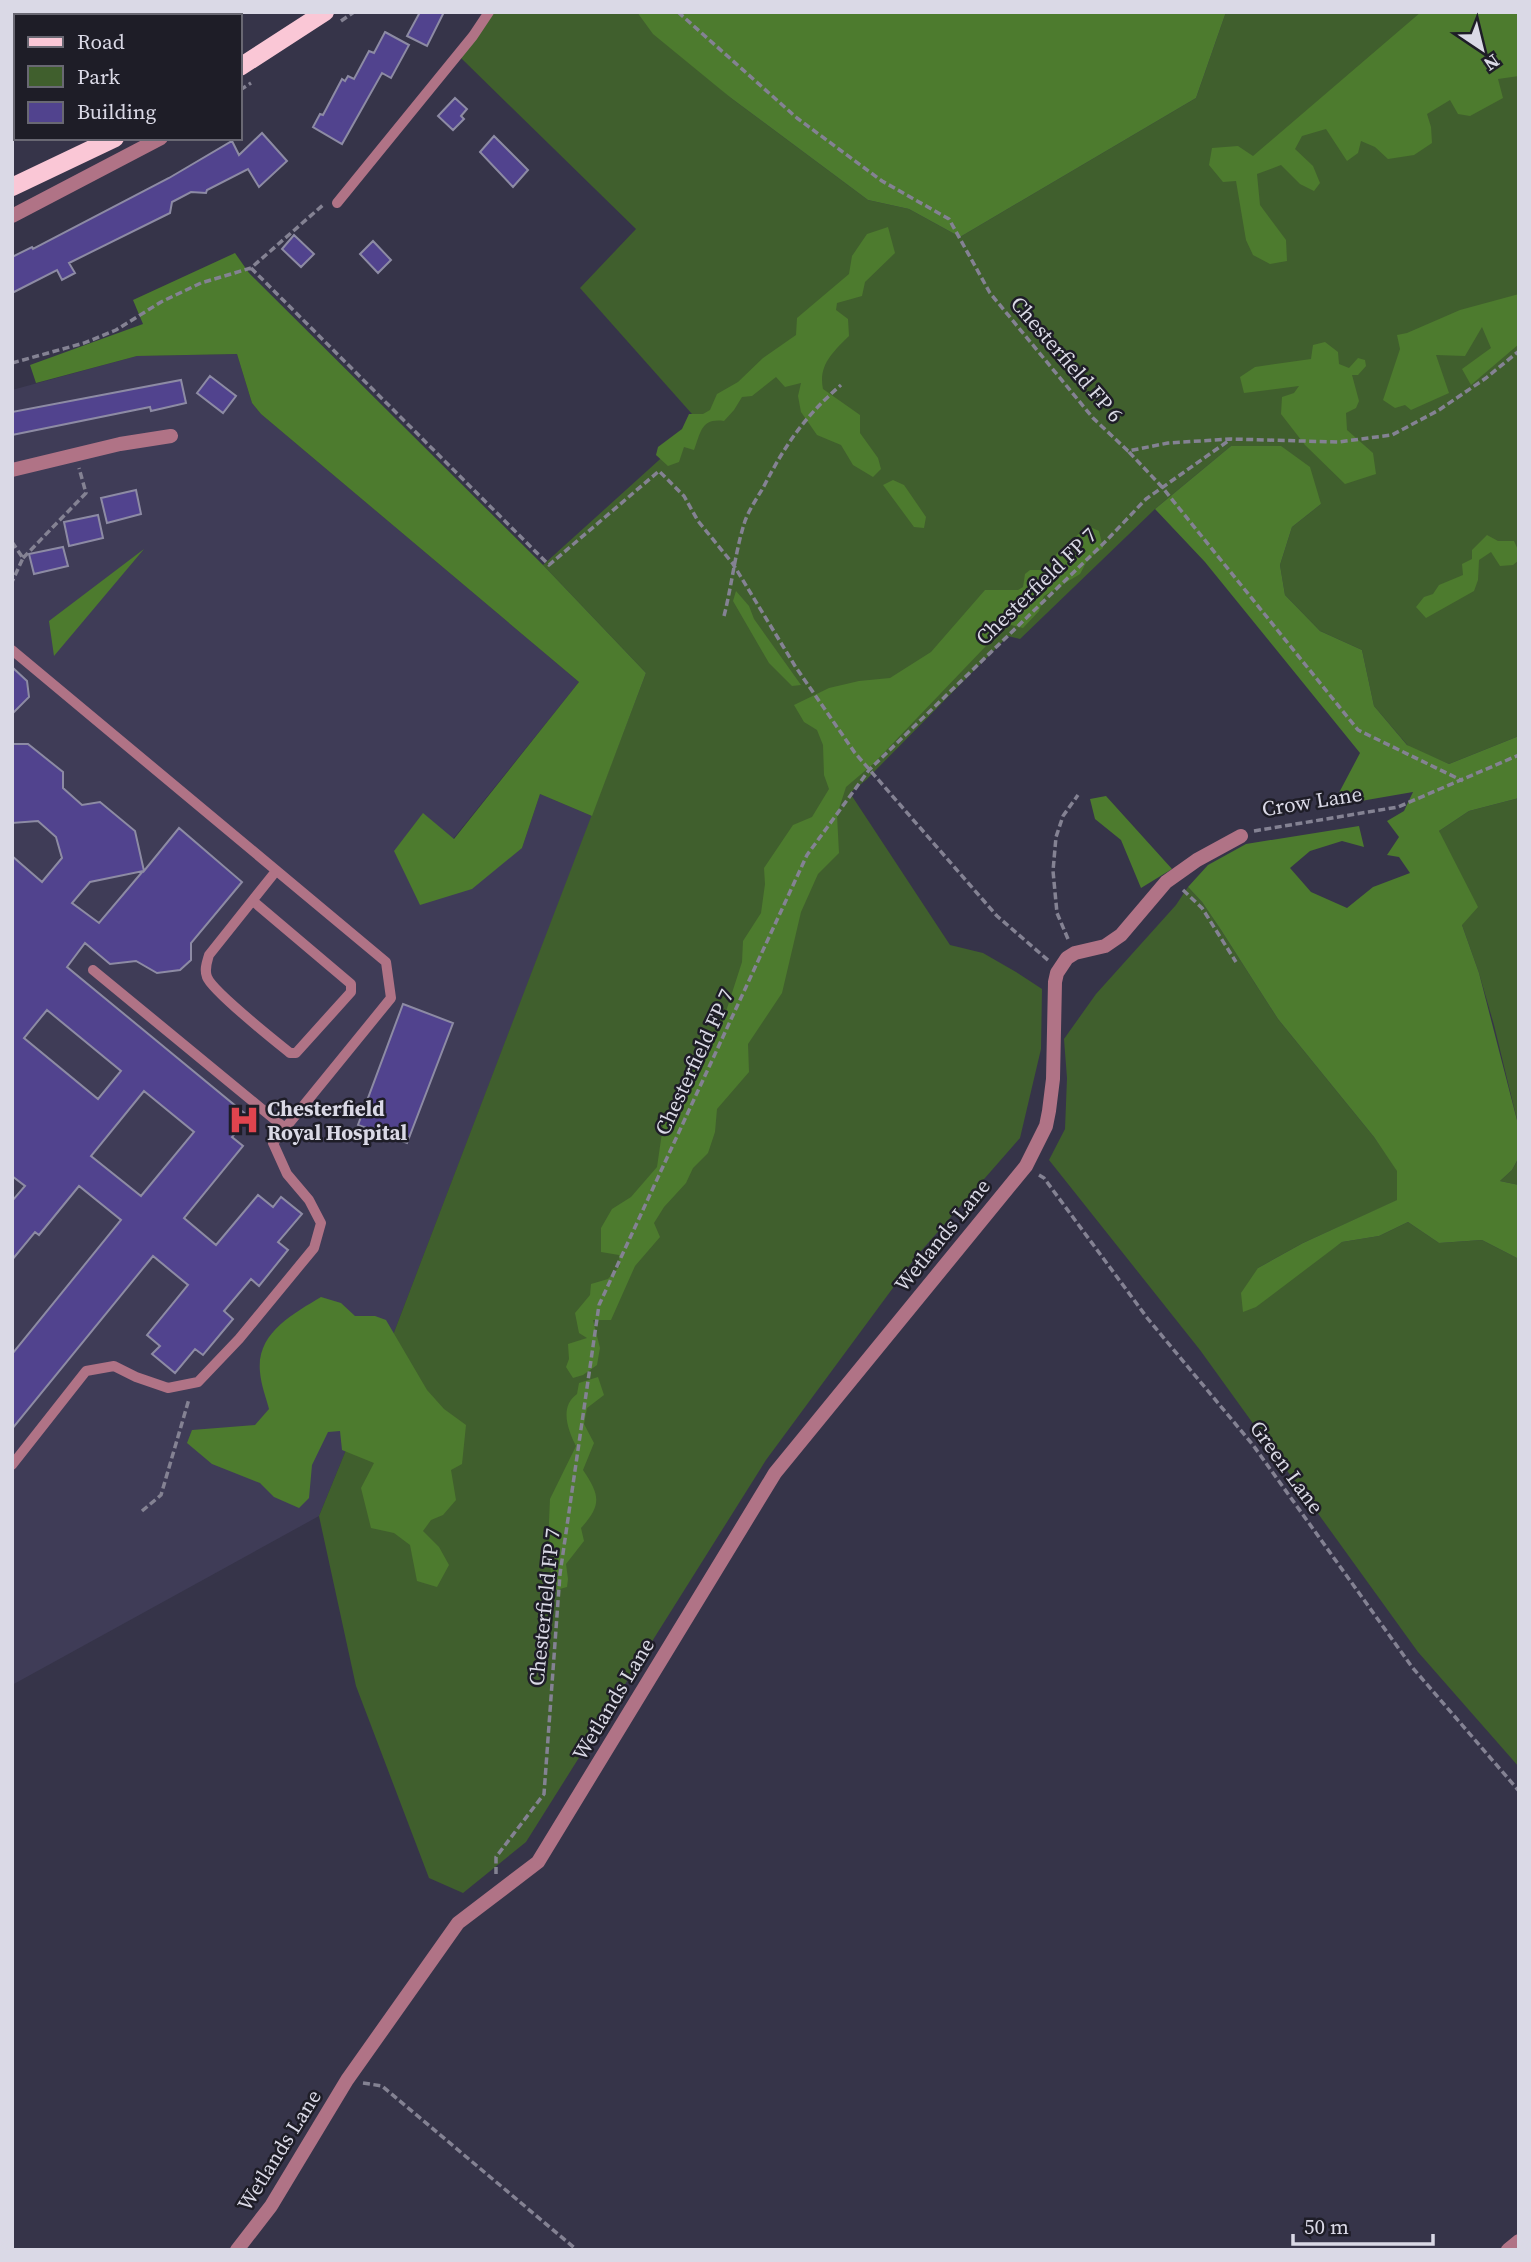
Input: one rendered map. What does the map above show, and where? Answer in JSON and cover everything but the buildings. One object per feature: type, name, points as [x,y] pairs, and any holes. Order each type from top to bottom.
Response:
[{"type":"main road","points":[[242,66],[325,12]]},
{"type":"main road","points":[[12,187],[111,140]]},
{"type":"street","points":[[12,216],[157,140]]},
{"type":"street","points":[[12,470],[120,444],[171,436]]},
{"type":"street","name":"Crow Lane","points":[[1074,953],[1113,942],[1171,879],[1197,860],[1241,836]]},
{"type":"street","points":[[1026,1166],[1046,1126],[1049,1111],[1055,1029],[1055,982],[1060,968],[1074,953]]},
{"type":"street","name":"Wetlands Lane","points":[[237,2250],[271,2206],[347,2080],[458,1923],[538,1862],[775,1473],[1026,1166]]},
{"type":"street","points":[[1508,2250],[1519,2242]]},
{"type":"lane","points":[[337,203],[473,36],[489,12]]},
{"type":"lane","points":[[12,650],[386,962],[391,998],[273,1143],[286,1174],[309,1200],[321,1223],[314,1248],[239,1339],[198,1382],[168,1388],[114,1366],[86,1371],[12,1465]]},
{"type":"lane","points":[[253,901],[351,984],[351,992],[296,1053],[289,1053],[207,979],[205,968],[209,955],[276,872]]},
{"type":"lane","points":[[93,970],[285,1128]]},
{"type":"path","name":"Chesterfield FP 6","points":[[678,12],[797,118],[882,181],[949,219],[990,293],[1093,418],[1128,451],[1168,443],[1231,439],[1338,442],[1392,435],[1439,410],[1486,378],[1519,351]]},
{"type":"path","points":[[12,363],[84,343],[116,330],[161,302],[201,283],[251,268],[549,565],[659,471],[684,496],[698,521],[733,564],[795,666],[855,753],[997,916],[1050,961]]},
{"type":"path","points":[[724,616],[732,586],[733,564],[746,519],[794,432],[818,404],[841,385]]},
{"type":"path","name":"Chesterfield FP 7","points":[[496,1857],[544,1794],[560,1574],[599,1305],[807,855],[869,770],[1146,499],[1231,439]]},
{"type":"path","points":[[1128,451],[1162,488],[1358,730],[1463,781]]},
{"type":"path","points":[[12,582],[23,558],[86,493],[75,455]]},
{"type":"path","points":[[12,542],[23,558]]},
{"type":"path","name":"Crow Lane","points":[[1241,836],[1275,826],[1381,811],[1419,800],[1519,755]]},
{"type":"path","points":[[1074,953],[1057,913],[1053,871],[1056,837],[1063,816],[1078,796]]},
{"type":"path","points":[[1171,879],[1202,908],[1236,962]]},
{"type":"path","name":"Green Lane","points":[[1026,1166],[1044,1178],[1148,1319],[1253,1445],[1412,1667],[1519,1791]]},
{"type":"path","points":[[142,1511],[161,1495],[194,1383]]},
{"type":"path","points":[[347,2080],[382,2086],[577,2250]]},
{"type":"shaded area","name":"Chesterfield Royal Hospital","points":[[237,354],[252,403],[261,414],[579,682],[453,839],[394,850],[522,848],[540,794],[592,816],[393,1335],[319,1516],[12,1685],[12,390],[137,356]]},
{"type":"green space","points":[[494,12],[637,12],[731,98],[868,200],[909,209],[960,237],[1196,98],[1226,12],[1519,12],[1519,736],[1449,764],[1409,747],[1374,706],[1362,650],[1320,631],[1285,595],[1280,565],[1292,527],[1321,504],[1231,446],[1155,509],[1020,639],[1008,636],[850,793],[950,945],[983,953],[1042,989],[1041,1049],[1020,1138],[915,1258],[766,1460],[526,1842],[463,1893],[429,1878],[356,1686],[319,1516],[393,1335],[646,673],[543,565],[700,423],[580,288],[636,229],[461,58]]},
{"type":"green space","points":[[637,12],[1226,12],[1196,98],[960,237],[909,209],[868,200],[731,98],[653,34]]},
{"type":"green space","points":[[1421,12],[1519,12],[1519,76],[1498,79],[1503,98],[1470,116],[1458,114],[1450,100],[1427,114],[1432,143],[1414,155],[1388,159],[1375,147],[1361,141],[1358,153],[1347,161],[1326,129],[1302,136],[1295,149],[1313,166],[1320,183],[1314,191],[1300,184],[1281,165],[1257,174],[1260,205],[1286,240],[1287,261],[1270,264],[1253,255],[1246,240],[1236,181],[1223,182],[1209,165],[1212,148],[1238,146],[1253,156]]},
{"type":"green space","points":[[888,227],[895,253],[865,282],[862,296],[837,303],[836,310],[848,319],[849,336],[828,360],[822,380],[823,389],[860,415],[860,433],[878,458],[881,469],[873,477],[853,465],[841,445],[817,435],[801,412],[798,396],[801,383],[785,387],[776,377],[752,396],[742,397],[724,421],[706,424],[694,450],[684,447],[679,462],[668,466],[656,455],[658,447],[682,429],[689,414],[703,414],[710,410],[717,394],[738,382],[763,358],[796,335],[797,318],[849,274],[852,256],[867,234]]},
{"type":"green space","points":[[235,253],[249,273],[543,565],[646,673],[592,816],[540,794],[522,848],[472,889],[420,905],[394,851],[423,813],[454,839],[579,682],[261,414],[252,403],[237,354],[137,356],[36,383],[30,365],[143,324],[133,300]]},
{"type":"green space","points":[[1519,294],[1519,344],[1471,385],[1462,369],[1491,348],[1482,327],[1465,356],[1436,355],[1449,393],[1411,410],[1405,405],[1395,408],[1383,400],[1400,349],[1397,335],[1460,310]]},
{"type":"green space","points":[[1325,342],[1338,352],[1339,364],[1349,368],[1358,358],[1365,360],[1366,366],[1358,375],[1352,375],[1359,401],[1356,408],[1346,413],[1347,430],[1373,453],[1376,474],[1345,484],[1305,445],[1281,414],[1282,397],[1294,393],[1299,386],[1244,393],[1240,377],[1255,367],[1311,359],[1313,345]]},
{"type":"green space","points":[[1231,446],[1281,446],[1310,467],[1321,504],[1292,527],[1280,565],[1285,595],[1320,631],[1362,650],[1374,706],[1407,745],[1449,764],[1519,736],[1519,798],[1469,811],[1439,831],[1478,907],[1462,925],[1479,973],[1519,1128],[1519,1157],[1512,1170],[1500,1181],[1519,1185],[1519,1265],[1517,1258],[1482,1240],[1439,1243],[1408,1222],[1379,1236],[1342,1242],[1256,1307],[1243,1312],[1241,1293],[1258,1268],[1303,1243],[1397,1200],[1397,1171],[1374,1137],[1278,1019],[1202,902],[1188,887],[1208,865],[1246,844],[1359,826],[1364,847],[1342,841],[1310,851],[1290,868],[1311,892],[1347,908],[1373,887],[1410,873],[1399,857],[1387,855],[1399,837],[1387,821],[1404,811],[1413,792],[1332,806],[1360,753],[1205,562],[1155,509]]},
{"type":"green space","points":[[893,480],[904,485],[926,517],[924,528],[914,527],[883,485]]},
{"type":"green space","points":[[1088,526],[1099,531],[1103,548],[1088,559],[1080,574],[1044,596],[1039,611],[1023,628],[1007,624],[873,764],[846,787],[837,815],[839,853],[818,874],[801,912],[782,993],[748,1044],[749,1072],[717,1109],[715,1132],[708,1153],[693,1168],[686,1183],[664,1207],[654,1223],[660,1237],[635,1266],[611,1320],[593,1320],[600,1348],[597,1365],[583,1375],[573,1378],[566,1367],[569,1359],[568,1344],[587,1338],[579,1333],[575,1313],[590,1295],[591,1284],[608,1279],[620,1266],[619,1255],[601,1252],[601,1228],[612,1209],[631,1197],[657,1167],[664,1119],[721,1027],[742,962],[743,941],[761,913],[764,868],[793,825],[812,817],[829,789],[824,775],[823,745],[817,730],[804,722],[794,705],[829,688],[890,678],[931,652],[985,590],[1018,590],[1023,587],[1025,574],[1030,570],[1044,570],[1052,564],[1057,553]]},
{"type":"green space","points":[[1487,535],[1498,541],[1514,541],[1519,560],[1513,565],[1500,566],[1491,552],[1479,560],[1478,580],[1474,591],[1426,618],[1416,607],[1424,597],[1433,594],[1439,585],[1463,575],[1462,564],[1472,559],[1472,550]]},
{"type":"green space","points":[[144,549],[54,656],[49,621]]},
{"type":"green space","points":[[736,591],[749,606],[754,619],[801,685],[792,686],[769,663],[733,601]]},
{"type":"green space","points":[[1106,796],[1172,869],[1141,888],[1121,840],[1095,819],[1090,799]]},
{"type":"green space","points":[[1519,798],[1519,1128],[1494,1025],[1462,925],[1439,831],[1469,811]]},
{"type":"green space","points":[[1188,887],[1202,902],[1278,1019],[1374,1137],[1398,1171],[1398,1200],[1303,1243],[1258,1268],[1298,1273],[1342,1242],[1379,1236],[1408,1222],[1439,1243],[1482,1240],[1517,1258],[1519,1767],[1418,1652],[1200,1350],[1049,1160],[1065,1129],[1067,1078],[1064,1039],[1096,994],[1176,905]]},
{"type":"green space","points":[[1519,1157],[1519,1185],[1500,1181],[1512,1170]]},
{"type":"green space","points":[[321,1297],[341,1303],[355,1316],[375,1316],[386,1320],[427,1390],[444,1409],[466,1425],[462,1464],[451,1470],[456,1500],[443,1515],[431,1520],[423,1531],[439,1547],[449,1565],[437,1587],[417,1581],[410,1545],[394,1533],[371,1528],[361,1488],[374,1463],[342,1450],[340,1431],[328,1432],[312,1465],[309,1498],[299,1508],[274,1497],[260,1483],[212,1464],[187,1443],[192,1430],[255,1425],[269,1409],[260,1372],[260,1358],[264,1346],[278,1326]]},
{"type":"green space","points":[[598,1377],[604,1395],[587,1408],[584,1424],[594,1443],[583,1470],[593,1486],[595,1506],[581,1528],[584,1541],[566,1564],[567,1587],[556,1590],[551,1584],[550,1499],[576,1446],[568,1426],[568,1405],[577,1394],[579,1383]]},
{"type":"place","name":"Chesterfield Royal Hospital","points":[[244,1120]]}]
